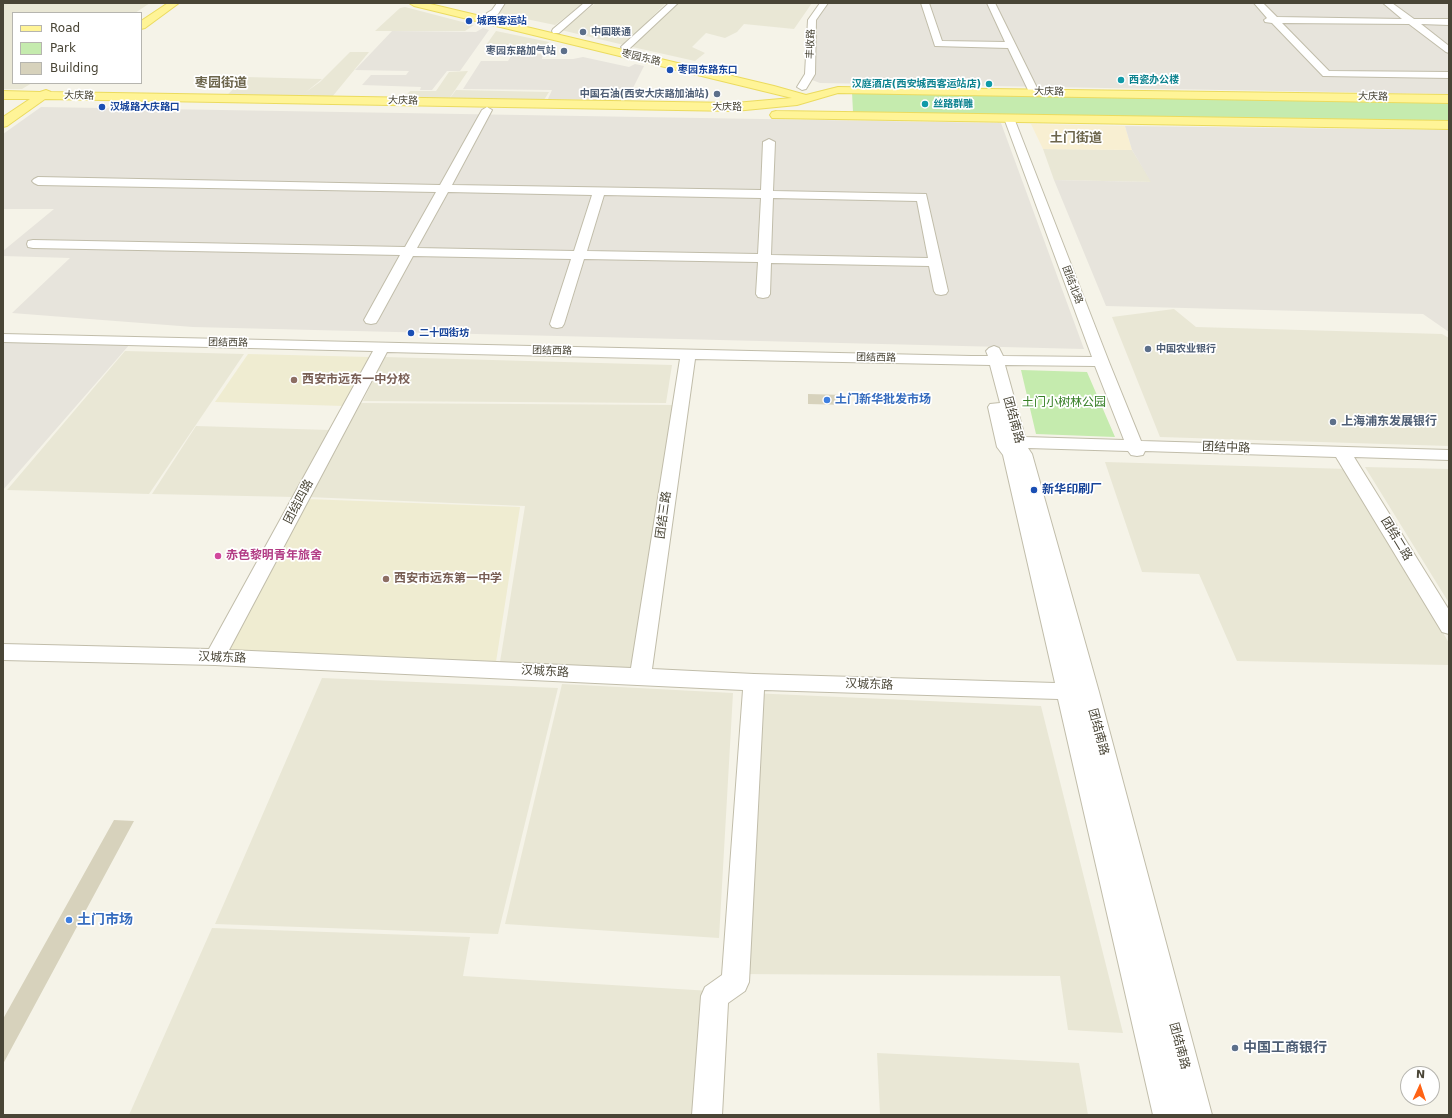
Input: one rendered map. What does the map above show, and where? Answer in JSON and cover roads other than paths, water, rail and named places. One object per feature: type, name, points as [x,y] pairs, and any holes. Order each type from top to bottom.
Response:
[{"type":"main road","points":[[142,19],[166,3]]},
{"type":"main road","points":[[142,25],[174,3]]},
{"type":"main road","name":"枣园东路","points":[[414,3],[756,84],[806,99],[835,111],[866,116]]},
{"type":"main road","name":"枣园东路","points":[[443,3],[556,31],[802,87],[838,90]]},
{"type":"main road","points":[[3,123],[54,84]]},
{"type":"main road","points":[[742,107],[759,102],[769,94],[756,84]]},
{"type":"main road","name":"大庆路","points":[[3,95],[33,99],[487,110],[703,110],[781,104],[838,90],[1449,99]]},
{"type":"main road","points":[[969,118],[985,114],[979,96],[973,91]]},
{"type":"main road","points":[[1034,92],[1023,96],[1027,106],[1046,119]]},
{"type":"main road","points":[[3,117],[33,99]]},
{"type":"main road","name":"大庆路","points":[[3,102],[33,99],[703,110],[969,118],[1449,125]]},
{"type":"street","points":[[490,15],[495,12],[501,3]]},
{"type":"street","points":[[556,31],[589,3]]},
{"type":"street","points":[[626,47],[674,3]]},
{"type":"street","name":"丰收路","points":[[802,87],[810,74],[812,20],[824,3]]},
{"type":"street","points":[[925,3],[938,44],[1011,45]]},
{"type":"street","points":[[991,3],[1034,92]]},
{"type":"street","points":[[1258,3],[1276,20],[1326,74],[1449,75]]},
{"type":"street","points":[[1387,3],[1449,50]]},
{"type":"street","points":[[1421,12],[1444,30]]},
{"type":"street","points":[[1259,19],[1449,22]]},
{"type":"street","points":[[371,320],[487,110]]},
{"type":"street","name":"团结北路","points":[[1009,118],[1100,358],[1136,448]]},
{"type":"street","points":[[763,294],[769,142]]},
{"type":"street","points":[[38,181],[922,197],[942,291]]},
{"type":"street","points":[[557,324],[599,191]]},
{"type":"street","points":[[33,244],[935,262]]},
{"type":"street","name":"团结西路","points":[[3,328],[1100,358]]},
{"type":"street","name":"团结西路","points":[[3,338],[688,354],[989,356]]},
{"type":"street","name":"团结四路","points":[[215,657],[383,346]]},
{"type":"street","name":"团结三路","points":[[640,677],[688,354]]},
{"type":"street","name":"团结南路","points":[[989,356],[1012,444],[1024,454],[1078,691],[1168,1115]]},
{"type":"street","name":"团结中路","points":[[1012,444],[1136,448],[1162,454],[1345,456],[1449,455]]},
{"type":"street","name":"团结中路","points":[[1345,456],[1449,463]]},
{"type":"street","name":"团结二路","points":[[1345,456],[1449,627]]},
{"type":"street","name":"汉城东路","points":[[3,652],[215,657],[754,682],[1078,691]]},
{"type":"street","points":[[707,1115],[714,996],[735,982],[754,682]]},
{"type":"street","name":"团结南路","points":[[1078,691],[1197,1115]]},
{"type":"place","name":"城西客运站","points":[[469,21]]},
{"type":"place","name":"中国联通","points":[[583,32]]},
{"type":"place","name":"枣园东路加气站","points":[[564,51]]},
{"type":"place","name":"枣园东路东口","points":[[670,70]]},
{"type":"place","name":"西瓷办公楼","points":[[1121,80]]},
{"type":"place","name":"汉庭酒店(西安城西客运站店)","points":[[989,84]]},
{"type":"place","name":"中国石油(西安大庆路加油站)","points":[[717,94]]},
{"type":"place","name":"丝路群雕","points":[[925,104]]},
{"type":"place","name":"汉城路大庆路口","points":[[102,107]]},
{"type":"place","name":"二十四街坊","points":[[411,333]]},
{"type":"place","name":"中国农业银行","points":[[1148,349]]},
{"type":"place","name":"西安市远东一中分校","points":[[294,380]]},
{"type":"place","name":"土门新华批发市场","points":[[827,400]]},
{"type":"place","name":"上海浦东发展银行","points":[[1333,422]]},
{"type":"place","name":"新华印刷厂","points":[[1034,490]]},
{"type":"place","name":"赤色黎明青年旅舍","points":[[218,556]]},
{"type":"place","name":"西安市远东第一中学","points":[[386,579]]},
{"type":"place","name":"土门市场","points":[[69,920]]},
{"type":"place","name":"中国工商银行","points":[[1235,1048]]},
{"type":"district","name":"枣园街道","points":[[221,84]]},
{"type":"district","name":"土门街道","points":[[1076,139]]},
{"type":"park label","name":"土门小树林公园","points":[[1064,403]]}]
